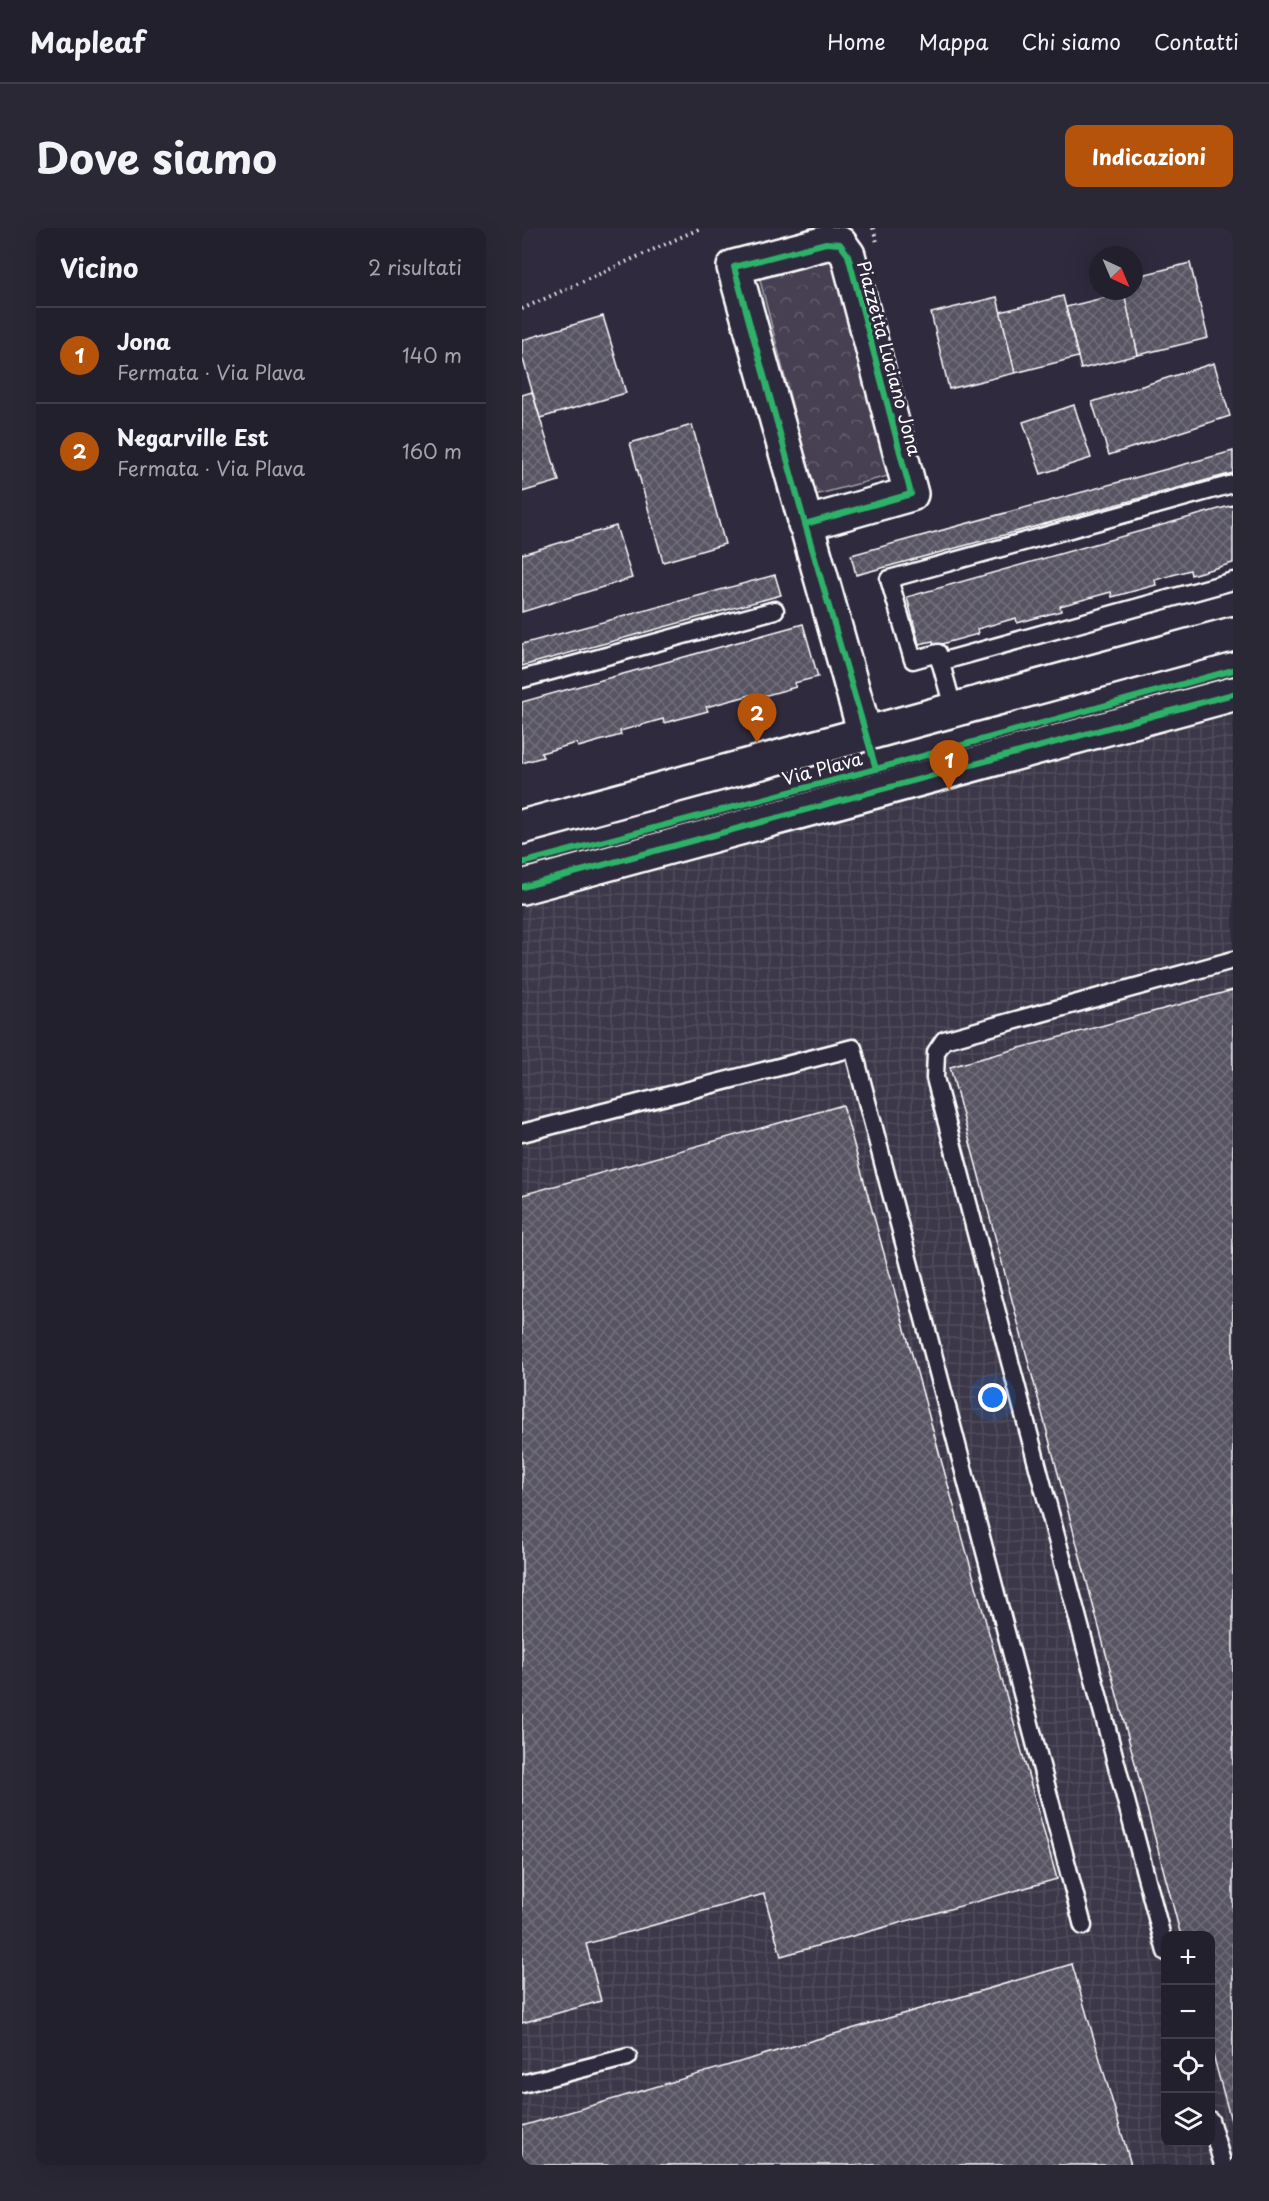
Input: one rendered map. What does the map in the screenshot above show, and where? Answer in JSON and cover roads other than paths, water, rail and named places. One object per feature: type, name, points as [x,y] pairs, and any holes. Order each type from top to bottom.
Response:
[{"type":"street","name":"Piazzetta Luciano Jona","points":[[805,524],[911,494],[848,255],[840,244],[826,243],[734,267],[805,524],[865,734]]},
{"type":"street","name":"Via Plava","points":[[522,827],[1233,634]]},
{"type":"street","name":"Via Plava","points":[[522,887],[1233,694]]},
{"type":"lane","points":[[954,711],[938,653],[913,660],[889,579],[1233,484]]},
{"type":"lane","points":[[940,662],[1233,581]]},
{"type":"lane","points":[[522,679],[775,610]]},
{"type":"lane","points":[[1161,1933],[935,1078],[936,1052],[944,1040],[1233,960]]},
{"type":"lane","points":[[522,1133],[853,1048],[1083,1926]]},
{"type":"lane","points":[[522,2084],[628,2057]]},
{"type":"lane","points":[[1215,2137],[1223,2165]]},
{"type":"place","name":"Negarville Est","points":[[757,743]]},
{"type":"place","name":"Jona","points":[[949,790]]}]
